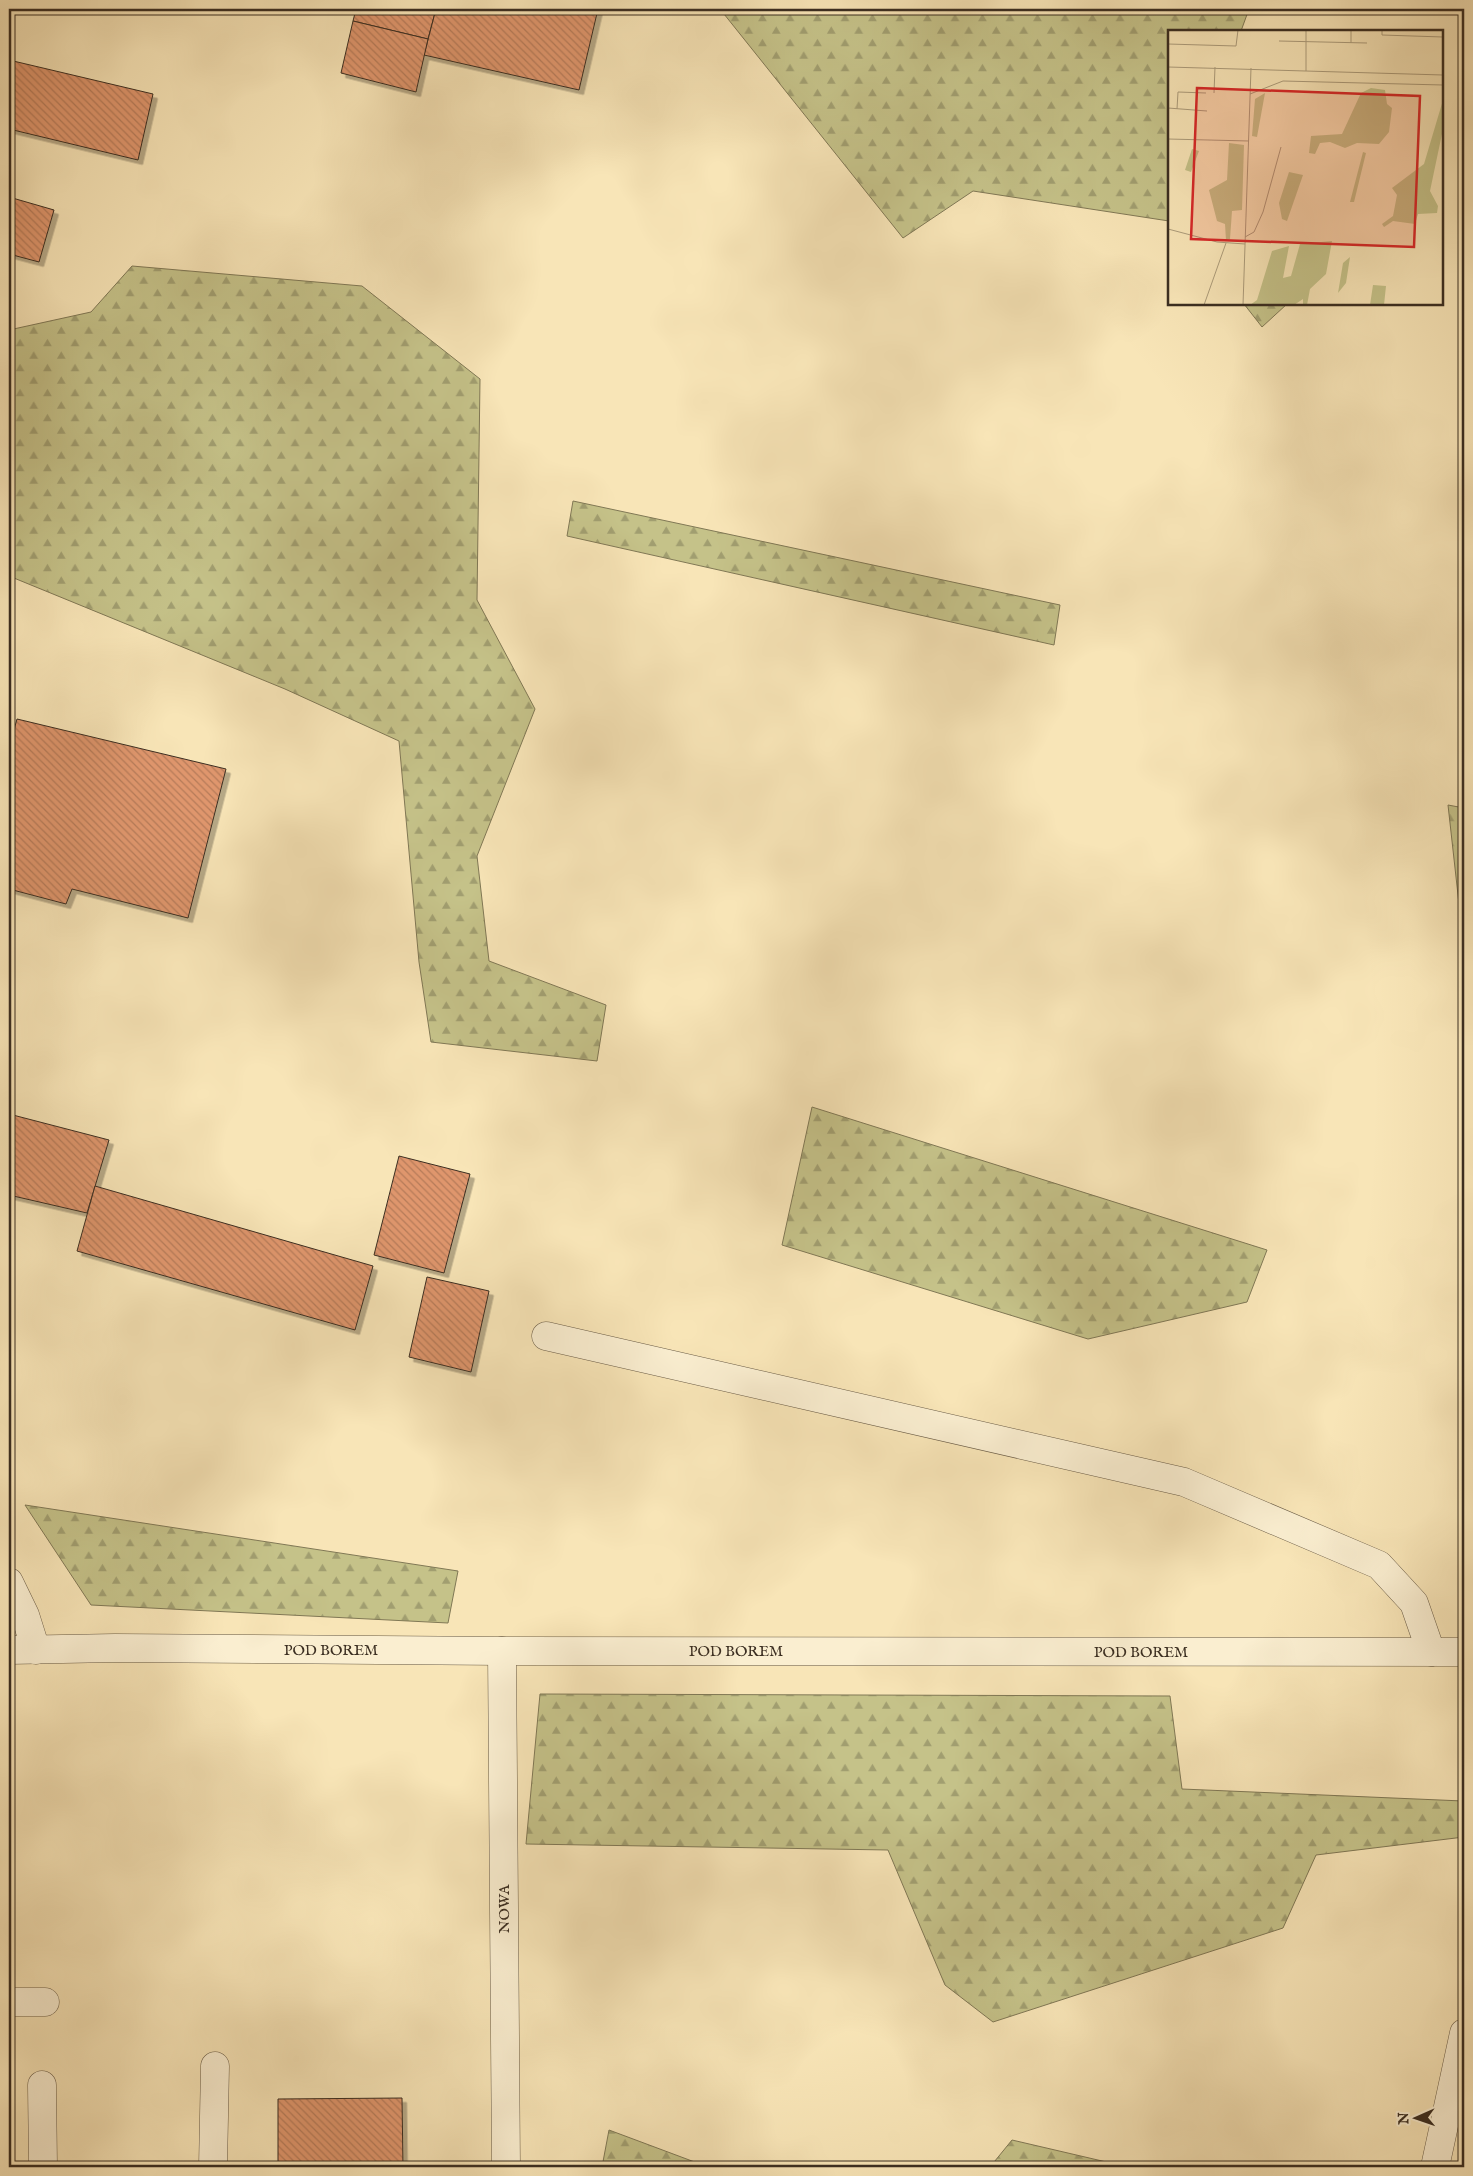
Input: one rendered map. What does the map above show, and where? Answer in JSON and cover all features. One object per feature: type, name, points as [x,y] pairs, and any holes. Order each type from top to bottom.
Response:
[{"type":"street","points":[[546,1336],[1184,1482],[1379,1565],[1414,1603],[1431,1652]]},
{"type":"street","points":[[9,1582],[25,1615],[36,1650]]},
{"type":"street","name":"POD BOREM","points":[[9,1650],[1464,1652]]},
{"type":"street","name":"NOWA","points":[[502,1651],[506,2167]]},
{"type":"street","points":[[9,2002],[45,2002]]},
{"type":"street","points":[[1435,2167],[1464,2033]]},
{"type":"street","points":[[213,2167],[215,2066]]},
{"type":"street","points":[[42,2085],[43,2167]]},
{"type":"green space","points":[[720,9],[1249,9],[1241,30],[1168,30],[1168,221],[973,191],[903,238]]},
{"type":"green space","points":[[132,266],[362,286],[480,379],[477,600],[535,709],[477,856],[489,961],[606,1005],[597,1061],[431,1042],[419,962],[399,741],[285,689],[9,576],[9,330],[91,312]]},
{"type":"green space","points":[[1245,305],[1286,305],[1262,327]]},
{"type":"green space","points":[[573,501],[1060,605],[1054,645],[567,536]]},
{"type":"green space","points":[[1448,805],[1464,808],[1464,949]]},
{"type":"green space","points":[[812,1107],[1267,1250],[1247,1302],[1088,1339],[782,1245]]},
{"type":"green space","points":[[25,1505],[458,1571],[448,1623],[91,1605]]},
{"type":"green space","points":[[540,1694],[1170,1696],[1182,1789],[1463,1801],[1464,1837],[1316,1855],[1283,1928],[993,2022],[945,1985],[888,1850],[526,1844]]},
{"type":"green space","points":[[609,2130],[708,2167],[602,2167]]},
{"type":"green space","points":[[1012,2140],[1115,2164],[1115,2167],[990,2167]]},
{"type":"building","points":[[356,9],[436,9],[428,39],[353,21]]},
{"type":"building","points":[[436,9],[598,9],[579,90],[424,55]]},
{"type":"building","points":[[353,21],[428,39],[416,92],[341,73]]},
{"type":"building","points":[[9,60],[153,94],[138,160],[9,129]]},
{"type":"building","points":[[9,197],[54,210],[39,262],[9,254]]},
{"type":"building","points":[[17,719],[226,769],[188,918],[72,889],[66,904],[9,889],[9,748]]},
{"type":"building","points":[[9,1114],[109,1140],[87,1213],[9,1195]]},
{"type":"building","points":[[399,1156],[470,1174],[444,1273],[374,1255]]},
{"type":"building","points":[[95,1186],[373,1266],[355,1330],[77,1251]]},
{"type":"building","points":[[427,1277],[489,1291],[471,1372],[409,1357]]},
{"type":"building","points":[[402,2098],[403,2167],[278,2167],[278,2099]]}]
